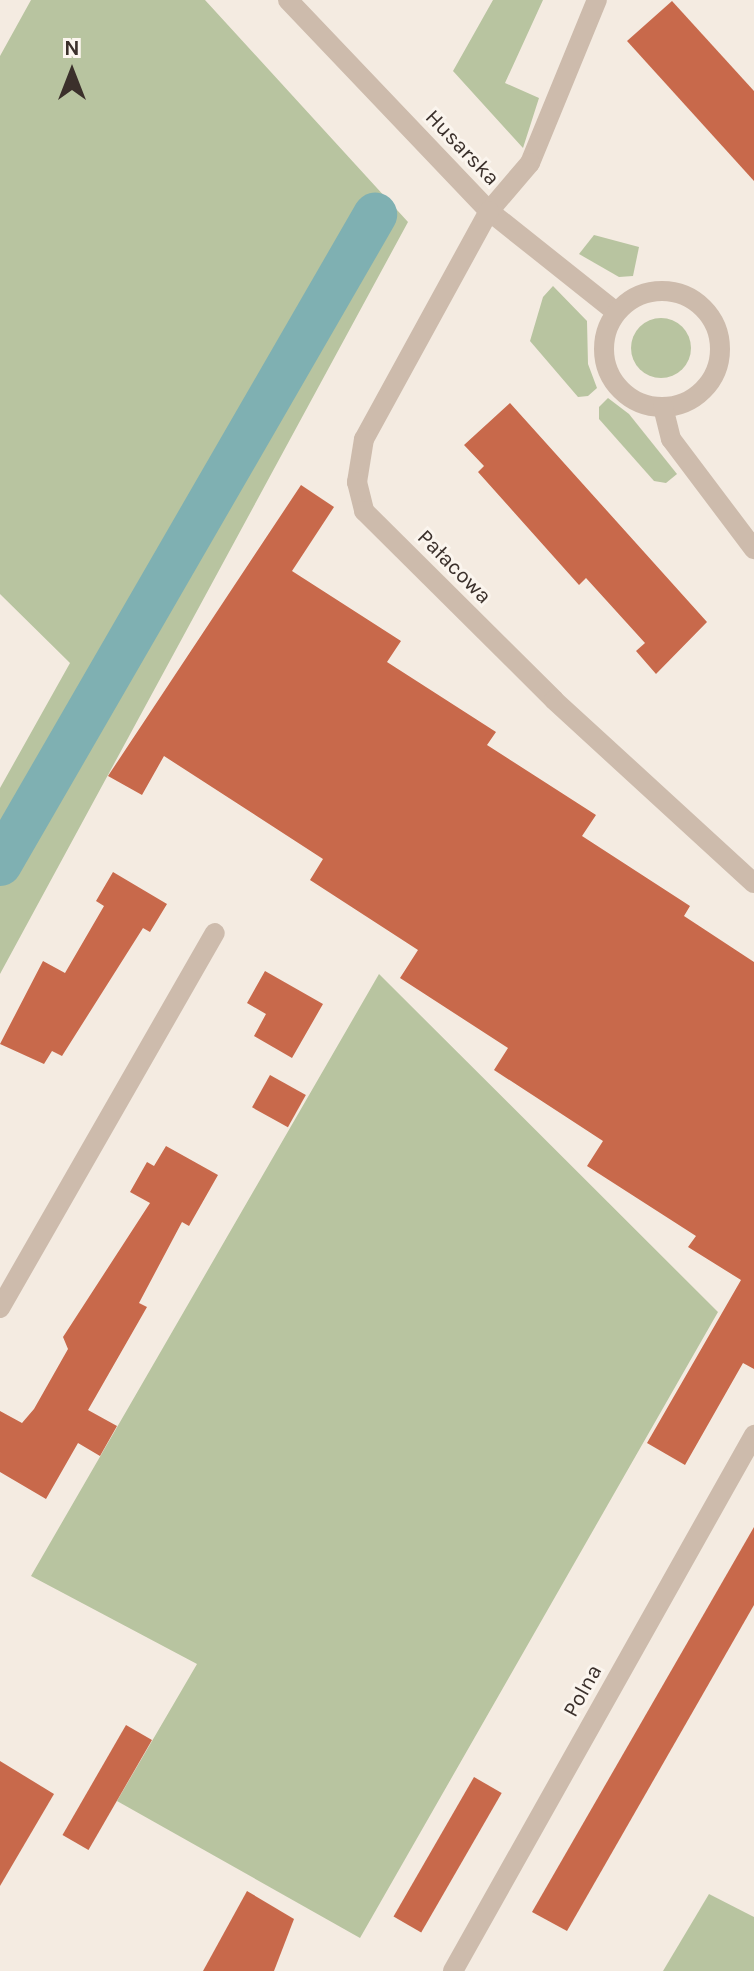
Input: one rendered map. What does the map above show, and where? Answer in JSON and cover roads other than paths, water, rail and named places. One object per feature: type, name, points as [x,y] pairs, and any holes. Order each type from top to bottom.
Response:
[{"type":"street","name":"Husarska","points":[[288,0],[489,211],[616,312]]},
{"type":"street","name":"Pałacowa","points":[[597,0],[530,163],[489,211],[364,439],[357,482],[364,511],[554,700],[754,883]]},
{"type":"street","points":[[657,290],[684,295],[718,327],[715,375],[701,393],[663,407],[646,405],[612,382],[603,346],[616,312],[657,290]]},
{"type":"street","points":[[663,407],[671,439],[754,549]]},
{"type":"street","points":[[0,1308],[215,933]]},
{"type":"street","name":"Polna","points":[[453,1971],[754,1435]]},
{"type":"waterway","points":[[0,864],[375,215]]}]
